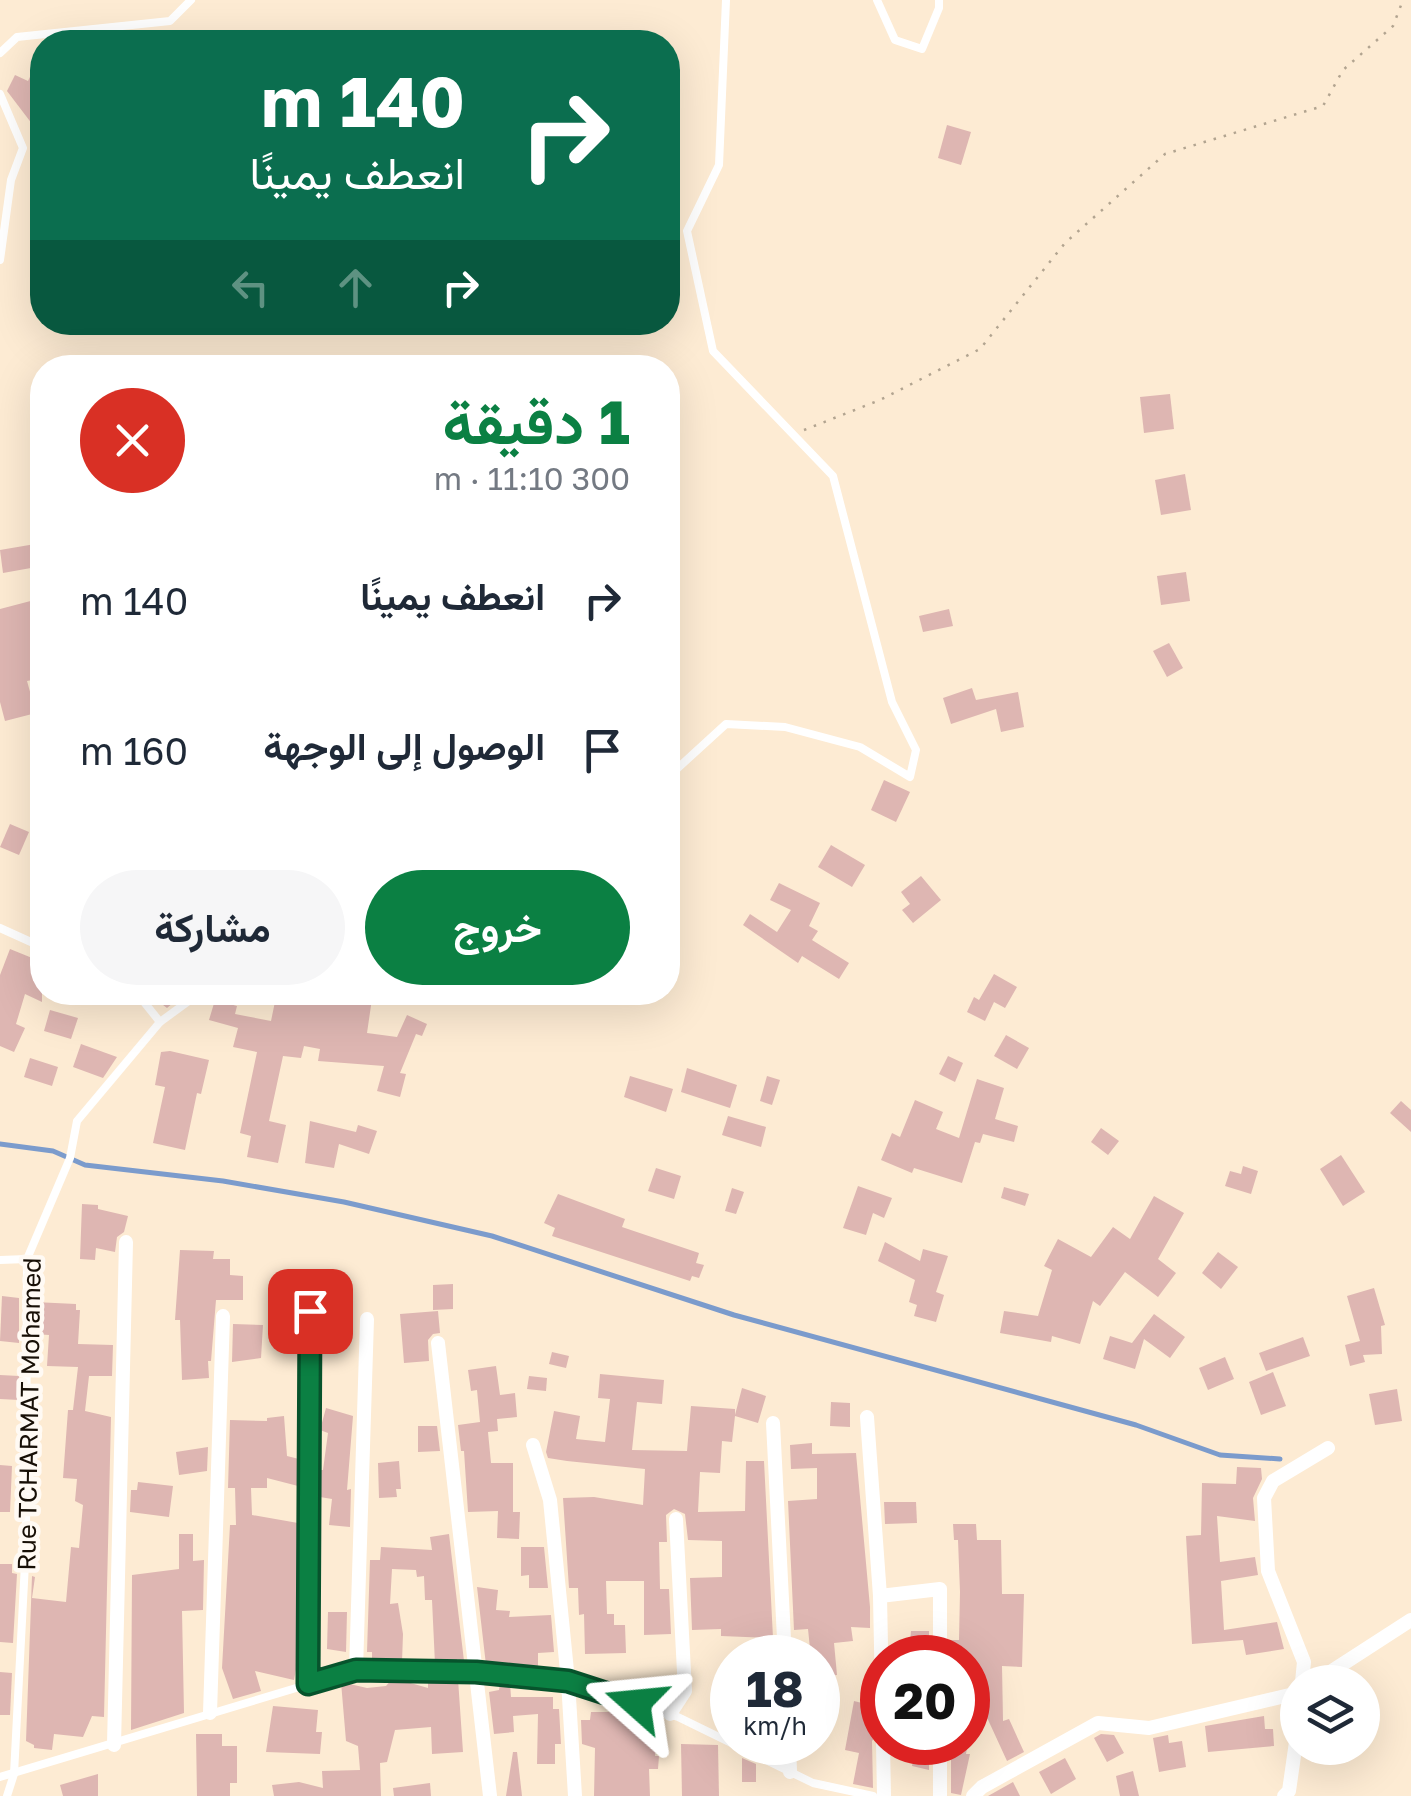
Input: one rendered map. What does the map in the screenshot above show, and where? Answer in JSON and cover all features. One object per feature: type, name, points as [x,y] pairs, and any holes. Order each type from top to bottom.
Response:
[{"type":"street","points":[[114,1745],[126,1242]]},
{"type":"street","points":[[308,1684],[310,1311]]},
{"type":"street","points":[[210,1713],[224,1316]]},
{"type":"street","points":[[356,1670],[367,1319]]},
{"type":"street","points":[[438,1343],[490,1796]]},
{"type":"street","points":[[868,1417],[881,1635]]},
{"type":"street","points":[[773,1423],[784,1635]]},
{"type":"street","points":[[532,1444],[550,1500],[575,1796]]},
{"type":"street","points":[[1304,1665],[1268,1571],[1264,1498],[1273,1481],[1328,1448]]},
{"type":"street","points":[[670,1714],[685,1691],[676,1519]]},
{"type":"street","points":[[880,1596],[940,1589],[940,1635]]},
{"type":"street","points":[[1341,1665],[1411,1620]]},
{"type":"street","points":[[973,1796],[982,1787],[1098,1723],[1150,1728],[1280,1696]]},
{"type":"street","points":[[790,1765],[790,1772]]},
{"type":"street","points":[[884,1765],[884,1796]]},
{"type":"street","points":[[940,1765],[940,1796]]},
{"type":"street","points":[[1284,1796],[1289,1791],[1293,1765]]},
{"type":"lane","points":[[80,30],[170,20],[191,0]]},
{"type":"lane","points":[[680,766],[726,724],[785,727],[860,748],[910,777],[916,750],[892,702],[832,476],[713,351],[687,231],[719,165],[726,0]]},
{"type":"lane","points":[[876,0],[895,40],[922,49],[939,0]]},
{"type":"lane","points":[[0,53],[17,37],[30,36]]},
{"type":"lane","points":[[0,94],[23,148],[11,180],[0,260]]},
{"type":"lane","points":[[0,928],[30,941]]},
{"type":"lane","points":[[146,1005],[160,1022]]},
{"type":"lane","name":"Rue TCHARMAT Mohamed","points":[[7,1796],[14,1774],[26,1544],[27,1259],[70,1158],[77,1121],[160,1022],[183,1005]]},
{"type":"lane","points":[[0,1260],[27,1259]]},
{"type":"lane","points":[[0,1777],[356,1670],[476,1672],[568,1681],[670,1714],[813,1783],[873,1796]]},
{"type":"path","points":[[793,434],[880,400],[980,349],[1065,243],[1165,154],[1323,106],[1343,70],[1392,26],[1404,0]]},
{"type":"building","points":[[15,75],[28,81],[30,77],[30,121],[7,91]]},
{"type":"building","points":[[947,125],[971,132],[961,165],[938,158]]},
{"type":"building","points":[[1170,394],[1174,429],[1144,433],[1140,397]]},
{"type":"building","points":[[1185,474],[1191,510],[1161,515],[1155,480]]},
{"type":"building","points":[[30,545],[30,568],[3,573],[0,550]]},
{"type":"building","points":[[1186,572],[1190,601],[1161,605],[1157,576]]},
{"type":"building","points":[[30,601],[30,715],[5,721],[0,702],[0,609]]},
{"type":"building","points":[[949,609],[953,626],[923,632],[919,616]]},
{"type":"building","points":[[1169,643],[1183,668],[1167,677],[1153,651]]},
{"type":"building","points":[[972,688],[976,700],[1018,692],[1024,727],[1001,732],[996,709],[951,724],[943,698]]},
{"type":"building","points":[[884,780],[910,792],[896,822],[871,810]]},
{"type":"building","points":[[10,824],[29,832],[19,855],[0,847]]},
{"type":"building","points":[[831,845],[865,865],[852,887],[818,867]]},
{"type":"building","points":[[921,876],[941,900],[913,923],[902,910],[910,904],[901,892]]},
{"type":"building","points":[[779,883],[820,903],[809,926],[818,931],[812,940],[849,963],[839,979],[802,956],[798,963],[743,925],[750,914],[777,932],[791,910],[770,900]]},
{"type":"building","points":[[10,949],[30,957],[30,996],[25,994],[16,1024],[25,1028],[14,1052],[0,1046],[0,975]]},
{"type":"building","points":[[994,974],[1017,987],[1005,1008],[994,1002],[985,1021],[967,1012]]},
{"type":"building","points":[[214,1005],[233,1005],[237,1006],[235,1014],[271,1021],[274,1005],[371,1005],[367,1033],[397,1037],[407,1015],[427,1024],[422,1036],[416,1034],[400,1073],[406,1074],[400,1097],[377,1091],[384,1066],[318,1061],[320,1049],[304,1046],[301,1058],[283,1056],[269,1121],[286,1125],[278,1163],[247,1157],[251,1136],[240,1133],[257,1052],[233,1047],[238,1028],[209,1020]]},
{"type":"building","points":[[50,1010],[78,1018],[71,1039],[44,1031]]},
{"type":"building","points":[[1006,1035],[1029,1048],[1017,1069],[994,1056]]},
{"type":"building","points":[[81,1044],[117,1057],[103,1078],[73,1067]]},
{"type":"building","points":[[161,1052],[209,1060],[201,1094],[197,1093],[185,1150],[153,1143],[165,1087],[155,1085]]},
{"type":"building","points":[[948,1056],[963,1063],[955,1082],[939,1074]]},
{"type":"building","points":[[30,1058],[58,1067],[52,1086],[24,1077]]},
{"type":"building","points":[[687,1068],[737,1085],[730,1108],[681,1092]]},
{"type":"building","points":[[630,1076],[673,1089],[666,1112],[624,1097]]},
{"type":"building","points":[[767,1076],[780,1080],[772,1105],[760,1101]]},
{"type":"building","points":[[977,1079],[1004,1088],[995,1119],[1018,1126],[1014,1142],[983,1134],[980,1143],[975,1142],[962,1183],[914,1168],[912,1173],[881,1160],[892,1133],[900,1137],[915,1100],[943,1112],[936,1129],[959,1138]]},
{"type":"building","points":[[1401,1101],[1411,1110],[1411,1132],[1390,1113]]},
{"type":"building","points":[[728,1116],[766,1127],[761,1147],[722,1135]]},
{"type":"building","points":[[310,1121],[356,1132],[358,1125],[377,1131],[369,1154],[339,1144],[334,1168],[305,1163]]},
{"type":"building","points":[[1101,1128],[1119,1141],[1108,1155],[1091,1142]]},
{"type":"building","points":[[1341,1155],[1365,1192],[1343,1206],[1320,1169]]},
{"type":"building","points":[[1243,1166],[1258,1171],[1251,1194],[1225,1186],[1230,1171],[1241,1174]]},
{"type":"building","points":[[656,1168],[681,1176],[674,1199],[648,1191]]},
{"type":"building","points":[[858,1186],[892,1198],[884,1218],[873,1213],[866,1235],[843,1228]]},
{"type":"building","points":[[1004,1187],[1029,1194],[1025,1206],[1001,1198]]},
{"type":"building","points":[[732,1188],[744,1192],[736,1214],[725,1211]]},
{"type":"building","points":[[558,1194],[625,1219],[622,1227],[699,1253],[696,1263],[704,1265],[699,1278],[692,1276],[690,1281],[552,1236],[555,1228],[544,1223]]},
{"type":"building","points":[[1154,1196],[1184,1213],[1158,1259],[1176,1273],[1158,1297],[1125,1272],[1100,1306],[1093,1301],[1080,1344],[1052,1336],[1051,1342],[1000,1333],[1004,1311],[1038,1316],[1052,1270],[1044,1266],[1058,1239],[1091,1257],[1113,1227],[1130,1239]]},
{"type":"building","points":[[82,1204],[98,1205],[98,1209],[128,1216],[124,1232],[117,1237],[115,1252],[96,1248],[95,1260],[80,1259]]},
{"type":"building","points":[[885,1242],[920,1261],[923,1249],[948,1256],[936,1292],[944,1295],[936,1322],[914,1316],[917,1305],[909,1302],[915,1280],[878,1261]]},
{"type":"building","points":[[180,1250],[214,1251],[213,1259],[230,1259],[230,1275],[243,1276],[243,1300],[216,1300],[209,1378],[182,1380],[180,1320],[175,1320]]},
{"type":"building","points":[[1218,1252],[1238,1267],[1221,1289],[1202,1273]]},
{"type":"building","points":[[453,1284],[453,1309],[433,1310],[433,1285]]},
{"type":"building","points":[[1374,1288],[1385,1325],[1381,1326],[1382,1354],[1363,1355],[1365,1362],[1350,1366],[1345,1345],[1360,1341],[1347,1296]]},
{"type":"building","points":[[2,1296],[19,1298],[19,1343],[0,1341]]},
{"type":"building","points":[[34,1302],[76,1304],[76,1310],[80,1310],[78,1344],[113,1345],[112,1376],[89,1376],[85,1411],[111,1417],[104,1717],[92,1716],[83,1737],[54,1734],[52,1750],[34,1748],[26,1741],[32,1576],[32,1598],[66,1602],[71,1547],[79,1548],[83,1505],[75,1501],[77,1479],[63,1478],[68,1410],[73,1410],[78,1367],[47,1366],[49,1335],[34,1334]]},
{"type":"building","points":[[332,1304],[347,1308],[340,1337],[327,1333]]},
{"type":"building","points":[[438,1311],[440,1333],[428,1340],[429,1361],[404,1363],[400,1314]]},
{"type":"building","points":[[1154,1314],[1185,1337],[1170,1358],[1144,1339],[1135,1369],[1103,1359],[1110,1336],[1132,1343]]},
{"type":"building","points":[[233,1324],[263,1325],[261,1358],[232,1362]]},
{"type":"building","points":[[1303,1337],[1310,1356],[1266,1371],[1259,1353]]},
{"type":"building","points":[[552,1352],[569,1356],[566,1368],[549,1364]]},
{"type":"building","points":[[1225,1357],[1234,1379],[1208,1390],[1199,1368]]},
{"type":"building","points":[[496,1366],[500,1395],[515,1393],[517,1417],[497,1419],[498,1431],[488,1432],[491,1463],[513,1463],[513,1512],[520,1512],[519,1539],[497,1538],[498,1511],[468,1512],[458,1425],[480,1422],[477,1390],[471,1391],[468,1370]]},
{"type":"building","points":[[1273,1372],[1286,1406],[1261,1415],[1249,1382]]},
{"type":"building","points":[[600,1374],[664,1380],[662,1404],[637,1402],[632,1450],[687,1451],[691,1406],[735,1409],[735,1415],[742,1388],[766,1396],[758,1423],[735,1416],[732,1442],[722,1441],[720,1473],[700,1472],[698,1512],[745,1511],[746,1461],[764,1461],[773,1635],[721,1635],[721,1629],[692,1630],[690,1578],[722,1577],[722,1541],[688,1540],[685,1514],[674,1509],[666,1515],[667,1542],[659,1542],[660,1589],[669,1589],[671,1634],[644,1635],[644,1581],[606,1581],[607,1614],[614,1614],[614,1625],[625,1625],[626,1653],[585,1654],[584,1614],[579,1615],[578,1588],[569,1588],[563,1498],[594,1497],[643,1505],[645,1469],[548,1458],[554,1411],[580,1416],[576,1439],[605,1442],[610,1399],[598,1398]]},
{"type":"building","points":[[0,1375],[19,1376],[19,1400],[0,1399]]},
{"type":"building","points":[[529,1376],[547,1378],[546,1391],[527,1389]]},
{"type":"building","points":[[1397,1389],[1402,1421],[1375,1425],[1369,1394]]},
{"type":"building","points":[[831,1402],[850,1403],[850,1427],[830,1426]]},
{"type":"building","points":[[326,1408],[353,1416],[347,1490],[351,1489],[350,1527],[329,1525],[332,1499],[320,1497],[320,1470],[328,1433],[320,1430]]},
{"type":"building","points":[[284,1416],[287,1456],[299,1459],[298,1486],[267,1478],[267,1488],[251,1488],[252,1515],[298,1523],[297,1664],[294,1680],[255,1671],[261,1691],[233,1699],[222,1668],[230,1525],[236,1525],[235,1488],[228,1488],[230,1420],[267,1421]]},
{"type":"building","points":[[418,1426],[437,1426],[440,1451],[418,1452]]},
{"type":"building","points":[[812,1443],[812,1454],[856,1453],[870,1628],[851,1627],[853,1641],[840,1642],[840,1635],[809,1635],[808,1629],[794,1630],[788,1501],[817,1499],[817,1468],[791,1469],[790,1445]]},
{"type":"building","points":[[208,1447],[207,1471],[179,1475],[176,1452]]},
{"type":"building","points":[[399,1461],[401,1489],[396,1489],[397,1497],[379,1498],[378,1463]]},
{"type":"building","points":[[0,1465],[12,1466],[10,1512],[0,1512]]},
{"type":"building","points":[[1237,1467],[1261,1468],[1262,1479],[1253,1498],[1255,1521],[1217,1516],[1220,1562],[1255,1557],[1258,1575],[1221,1581],[1224,1630],[1277,1622],[1284,1649],[1246,1655],[1243,1640],[1192,1644],[1186,1536],[1201,1535],[1202,1483],[1236,1484]]},
{"type":"building","points":[[138,1482],[173,1486],[169,1517],[130,1512],[131,1490],[137,1490]]},
{"type":"building","points":[[884,1502],[916,1502],[917,1523],[885,1524]]},
{"type":"building","points":[[953,1524],[976,1524],[977,1540],[1001,1540],[1002,1594],[1024,1594],[1022,1667],[1002,1666],[1003,1721],[1009,1719],[1024,1752],[1007,1761],[990,1724],[990,1635],[959,1635],[958,1540],[954,1540]]},
{"type":"building","points":[[179,1534],[193,1534],[193,1561],[204,1560],[203,1610],[182,1611],[184,1713],[131,1730],[132,1575],[179,1569]]},
{"type":"building","points":[[449,1534],[464,1661],[435,1664],[432,1600],[425,1600],[424,1576],[417,1577],[416,1570],[392,1569],[390,1604],[398,1603],[402,1662],[372,1662],[372,1652],[367,1652],[370,1560],[380,1560],[381,1547],[432,1550],[430,1537]]},
{"type":"building","points":[[521,1547],[544,1547],[548,1588],[529,1588],[529,1575],[521,1576]]},
{"type":"building","points":[[0,1564],[12,1564],[12,1573],[17,1574],[13,1643],[0,1642]]},
{"type":"building","points":[[477,1587],[498,1590],[496,1610],[510,1611],[509,1617],[551,1615],[554,1652],[538,1653],[538,1670],[486,1665]]},
{"type":"building","points":[[328,1612],[347,1612],[346,1652],[327,1649]]},
{"type":"building","points":[[911,1631],[929,1631],[929,1635],[911,1635]]},
{"type":"building","points":[[0,1672],[12,1673],[10,1715],[0,1715]]},
{"type":"building","points":[[393,1678],[428,1688],[428,1679],[458,1679],[463,1752],[432,1754],[431,1727],[395,1730],[387,1762],[380,1763],[381,1796],[274,1796],[272,1785],[299,1782],[323,1788],[322,1771],[360,1770],[358,1746],[346,1741],[341,1682],[367,1688],[386,1686]]},
{"type":"building","points":[[500,1682],[510,1683],[511,1697],[553,1697],[553,1709],[559,1709],[561,1744],[555,1744],[555,1764],[537,1764],[538,1714],[513,1716],[514,1732],[494,1734],[489,1692],[499,1690]]},
{"type":"building","points":[[854,1701],[860,1702],[860,1765],[873,1765],[873,1788],[853,1784],[859,1753],[845,1750]]},
{"type":"building","points":[[273,1706],[318,1710],[320,1754],[266,1752]]},
{"type":"building","points":[[624,1710],[659,1719],[655,1756],[659,1756],[658,1769],[649,1769],[650,1796],[594,1796],[595,1748],[582,1744],[581,1720],[590,1720],[591,1712]]},
{"type":"building","points":[[1264,1716],[1265,1729],[1273,1729],[1274,1746],[1208,1752],[1205,1726]]},
{"type":"building","points":[[196,1734],[222,1734],[222,1746],[237,1746],[237,1783],[230,1783],[230,1796],[197,1796]]},
{"type":"building","points":[[1114,1735],[1124,1753],[1107,1762],[1094,1738]]},
{"type":"building","points":[[1168,1735],[1169,1743],[1182,1741],[1186,1767],[1159,1772],[1153,1738]]},
{"type":"building","points":[[681,1744],[710,1745],[710,1765],[718,1765],[719,1796],[682,1796]]},
{"type":"building","points":[[513,1752],[517,1752],[522,1796],[506,1796]]},
{"type":"building","points":[[1065,1758],[1076,1779],[1051,1794],[1039,1772]]},
{"type":"building","points":[[742,1765],[756,1765],[756,1782],[742,1782]]},
{"type":"building","points":[[951,1765],[968,1765],[961,1795],[951,1793]]},
{"type":"building","points":[[1133,1771],[1139,1796],[1120,1796],[1116,1776]]},
{"type":"building","points":[[98,1774],[98,1796],[63,1796],[60,1785]]},
{"type":"building","points":[[1013,1782],[1020,1796],[988,1796]]},
{"type":"building","points":[[430,1783],[431,1796],[394,1796],[393,1788]]},
{"type":"waterway","points":[[0,1144],[53,1151],[85,1165],[223,1181],[344,1202],[492,1236],[734,1315],[1136,1425],[1220,1455],[1280,1459]]},
{"type":"route","points":[[310,1311],[308,1684],[356,1670],[476,1672],[568,1681],[636,1703]]}]
